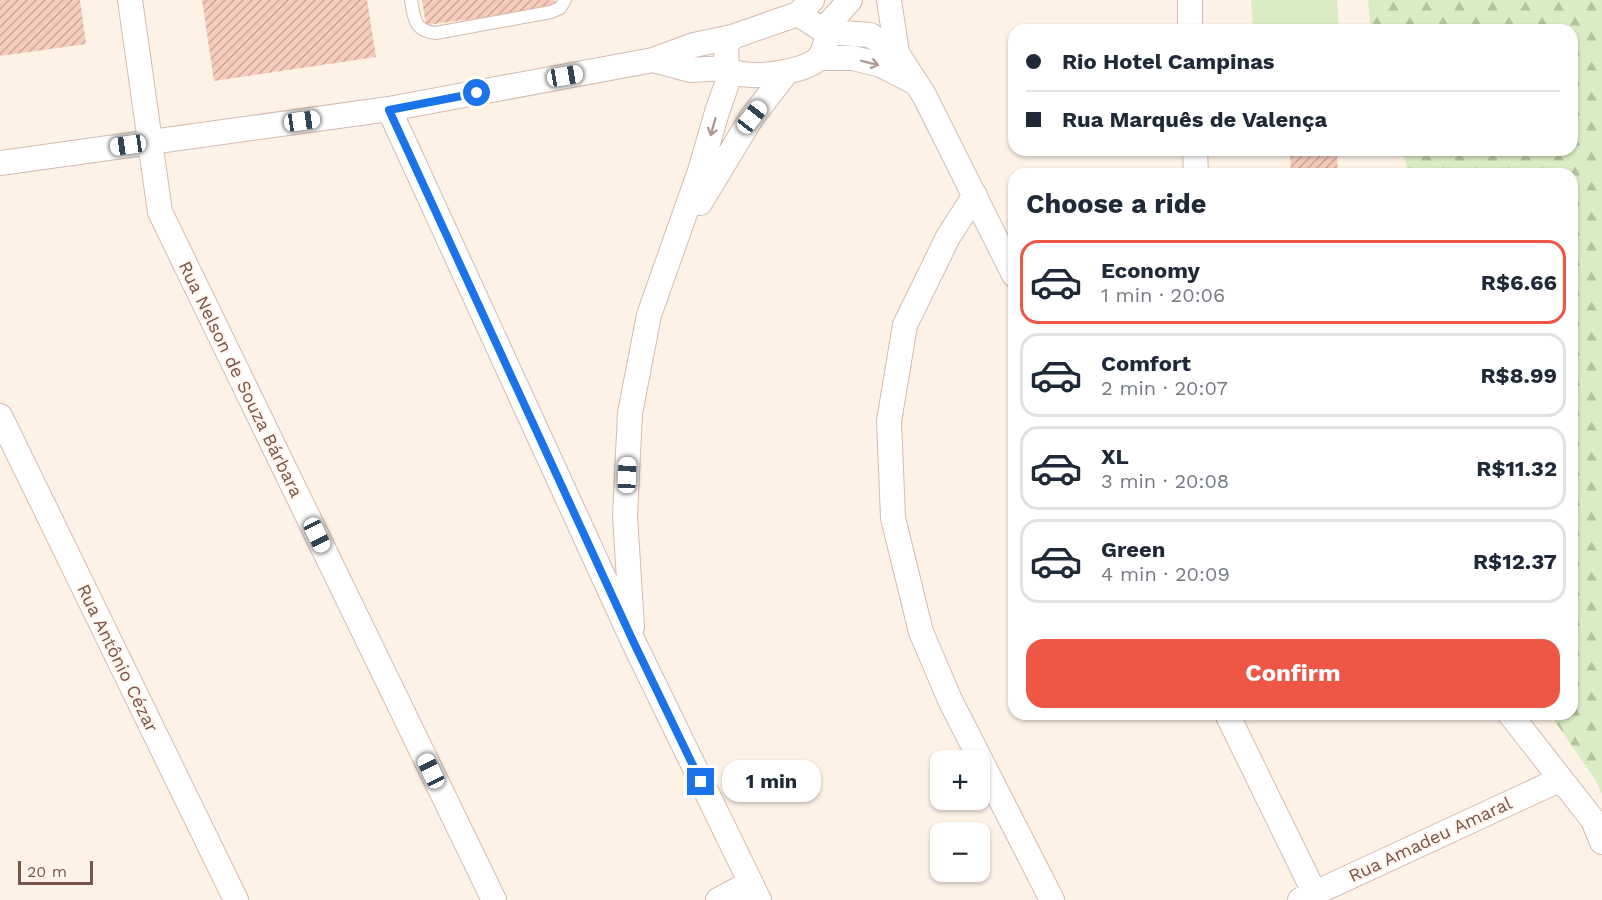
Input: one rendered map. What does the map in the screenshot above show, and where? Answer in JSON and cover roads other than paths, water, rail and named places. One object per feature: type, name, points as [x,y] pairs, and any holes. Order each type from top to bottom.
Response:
[{"type":"street","name":"Rua Nelson de Souza Bárbara","points":[[130,0],[160,213],[494,900]]},
{"type":"street","points":[[825,31],[850,0]]},
{"type":"street","points":[[889,0],[897,53],[975,195],[1008,263]]},
{"type":"street","points":[[1190,0],[1190,24]]},
{"type":"street","points":[[0,164],[389,110],[653,60],[693,45],[732,37],[805,7],[825,31],[827,39],[819,58],[804,68],[788,72],[757,75],[729,70],[690,70],[653,60]]},
{"type":"street","points":[[825,31],[870,35],[897,53]]},
{"type":"street","points":[[633,641],[625,516],[630,413],[649,315],[700,171],[729,70],[726,46],[732,37]]},
{"type":"street","points":[[819,58],[853,58],[881,65],[916,84]]},
{"type":"street","points":[[673,249],[752,117],[788,72]]},
{"type":"street","points":[[389,110],[633,641],[754,892],[718,900]]},
{"type":"street","points":[[975,195],[948,237],[905,325],[889,421],[892,518],[921,632],[950,700],[1052,900]]},
{"type":"street","name":"Rua Antônio Cézar","points":[[0,416],[236,900]]},
{"type":"street","points":[[1230,720],[1310,898]]},
{"type":"street","points":[[1515,720],[1593,820],[1602,842]]},
{"type":"street","name":"Rua Amadeu Amaral","points":[[1310,898],[1561,779]]},
{"type":"lane","points":[[411,0],[418,26],[426,32],[436,33],[551,12],[560,8],[565,0]]}]
